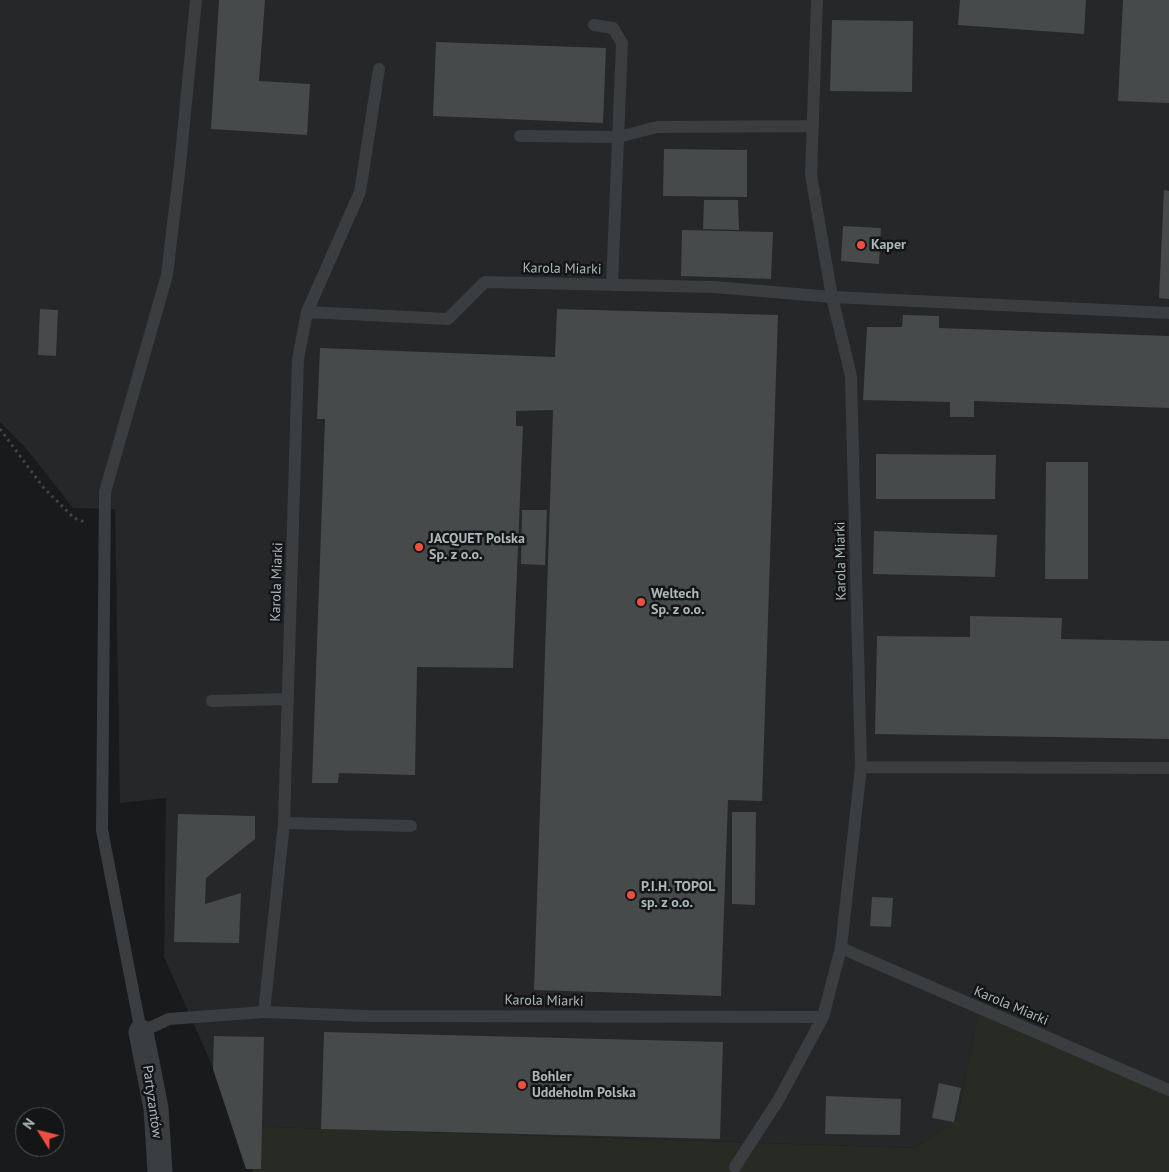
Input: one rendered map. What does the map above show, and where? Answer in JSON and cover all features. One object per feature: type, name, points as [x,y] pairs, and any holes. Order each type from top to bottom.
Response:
[{"type":"street","name":"Partyzantów","points":[[141,1032],[156,1108],[160,1172]]},
{"type":"lane","points":[[141,1032],[102,830],[105,492],[167,275],[196,0]]},
{"type":"lane","name":"Karola Miarki","points":[[735,1166],[779,1099],[823,1017],[841,948],[861,767],[851,376],[832,297],[811,175],[816,0]]},
{"type":"lane","points":[[594,25],[613,28],[622,43],[612,285]]},
{"type":"lane","name":"Karola Miarki","points":[[264,1012],[284,823],[298,359],[307,312],[360,192],[378,69]]},
{"type":"lane","points":[[520,136],[618,136],[657,127],[813,126]]},
{"type":"lane","name":"Karola Miarki","points":[[307,312],[448,319],[485,282],[714,287],[832,297],[1169,313]]},
{"type":"lane","points":[[212,701],[288,698]]},
{"type":"lane","points":[[861,767],[1169,768]]},
{"type":"lane","points":[[284,823],[411,826]]},
{"type":"lane","name":"Karola Miarki","points":[[841,948],[1169,1090]]},
{"type":"lane","name":"Karola Miarki","points":[[141,1032],[169,1019],[264,1012],[368,1016],[823,1017]]},
{"type":"path","points":[[0,429],[43,487],[74,518],[105,528]]},
{"type":"shaded area","points":[[0,0],[1169,0],[1169,1096],[979,1012],[957,1119],[915,1148],[239,1126],[164,957],[166,798],[120,803],[115,509],[73,508],[25,447],[0,422]]},
{"type":"shaded area","points":[[979,1011],[1169,1096],[1169,1172],[253,1172],[239,1126],[915,1148],[957,1119]]},
{"type":"building","points":[[219,0],[265,0],[259,81],[310,84],[307,135],[211,129]]},
{"type":"building","points":[[960,0],[1086,0],[1084,34],[958,25]]},
{"type":"building","points":[[1123,0],[1169,0],[1169,103],[1118,101]]},
{"type":"building","points":[[832,20],[913,21],[912,92],[830,91]]},
{"type":"building","points":[[436,42],[606,48],[603,123],[433,116]]},
{"type":"building","points":[[664,149],[747,150],[747,197],[663,196]]},
{"type":"building","points":[[1164,190],[1169,191],[1169,299],[1159,298]]},
{"type":"building","points":[[704,200],[738,200],[739,230],[703,229]]},
{"type":"building","name":"Kaper","points":[[843,226],[881,228],[879,264],[841,261]]},
{"type":"building","points":[[682,230],[773,232],[771,279],[681,276]]},
{"type":"building","points":[[40,309],[58,310],[56,356],[38,355]]},
{"type":"building","points":[[557,309],[778,315],[762,801],[728,800],[721,996],[534,990],[553,410],[516,411],[516,426],[523,426],[513,668],[417,667],[415,775],[339,773],[338,783],[312,783],[325,419],[317,419],[320,348],[555,357]]},
{"type":"building","points":[[903,315],[939,316],[939,328],[1169,336],[1169,408],[974,401],[974,417],[950,417],[950,402],[863,400],[867,327],[902,327]]},
{"type":"building","points":[[876,454],[996,455],[995,499],[876,499]]},
{"type":"building","points":[[1046,462],[1088,462],[1088,579],[1045,579]]},
{"type":"building","points":[[522,510],[547,510],[545,565],[521,564]]},
{"type":"building","points":[[874,531],[997,535],[995,577],[873,574]]},
{"type":"building","points":[[970,616],[1062,618],[1061,639],[1169,641],[1169,739],[875,734],[877,636],[970,637]]},
{"type":"building","points":[[732,812],[756,812],[755,905],[732,904]]},
{"type":"building","points":[[178,814],[255,816],[255,839],[206,878],[205,904],[241,893],[239,943],[174,942]]},
{"type":"building","points":[[872,897],[893,898],[891,927],[870,926]]},
{"type":"building","name":"Bohler Uddeholm Polska","points":[[324,1032],[723,1042],[720,1139],[321,1129]]},
{"type":"building","points":[[214,1036],[264,1037],[261,1169],[246,1169],[213,1069]]},
{"type":"building","points":[[939,1083],[961,1088],[954,1122],[932,1118]]},
{"type":"building","points":[[826,1096],[901,1099],[900,1135],[825,1134]]},
{"type":"place","name":"Kaper","points":[[861,245]]},
{"type":"place","name":"JACQUET Polska Sp. z o.o.","points":[[419,547]]},
{"type":"place","name":"Weltech Sp. z o.o.","points":[[641,602]]},
{"type":"place","name":"P.I.H. TOPOL sp. z o.o.","points":[[631,895]]},
{"type":"place","name":"Bohler Uddeholm Polska","points":[[522,1085]]}]
